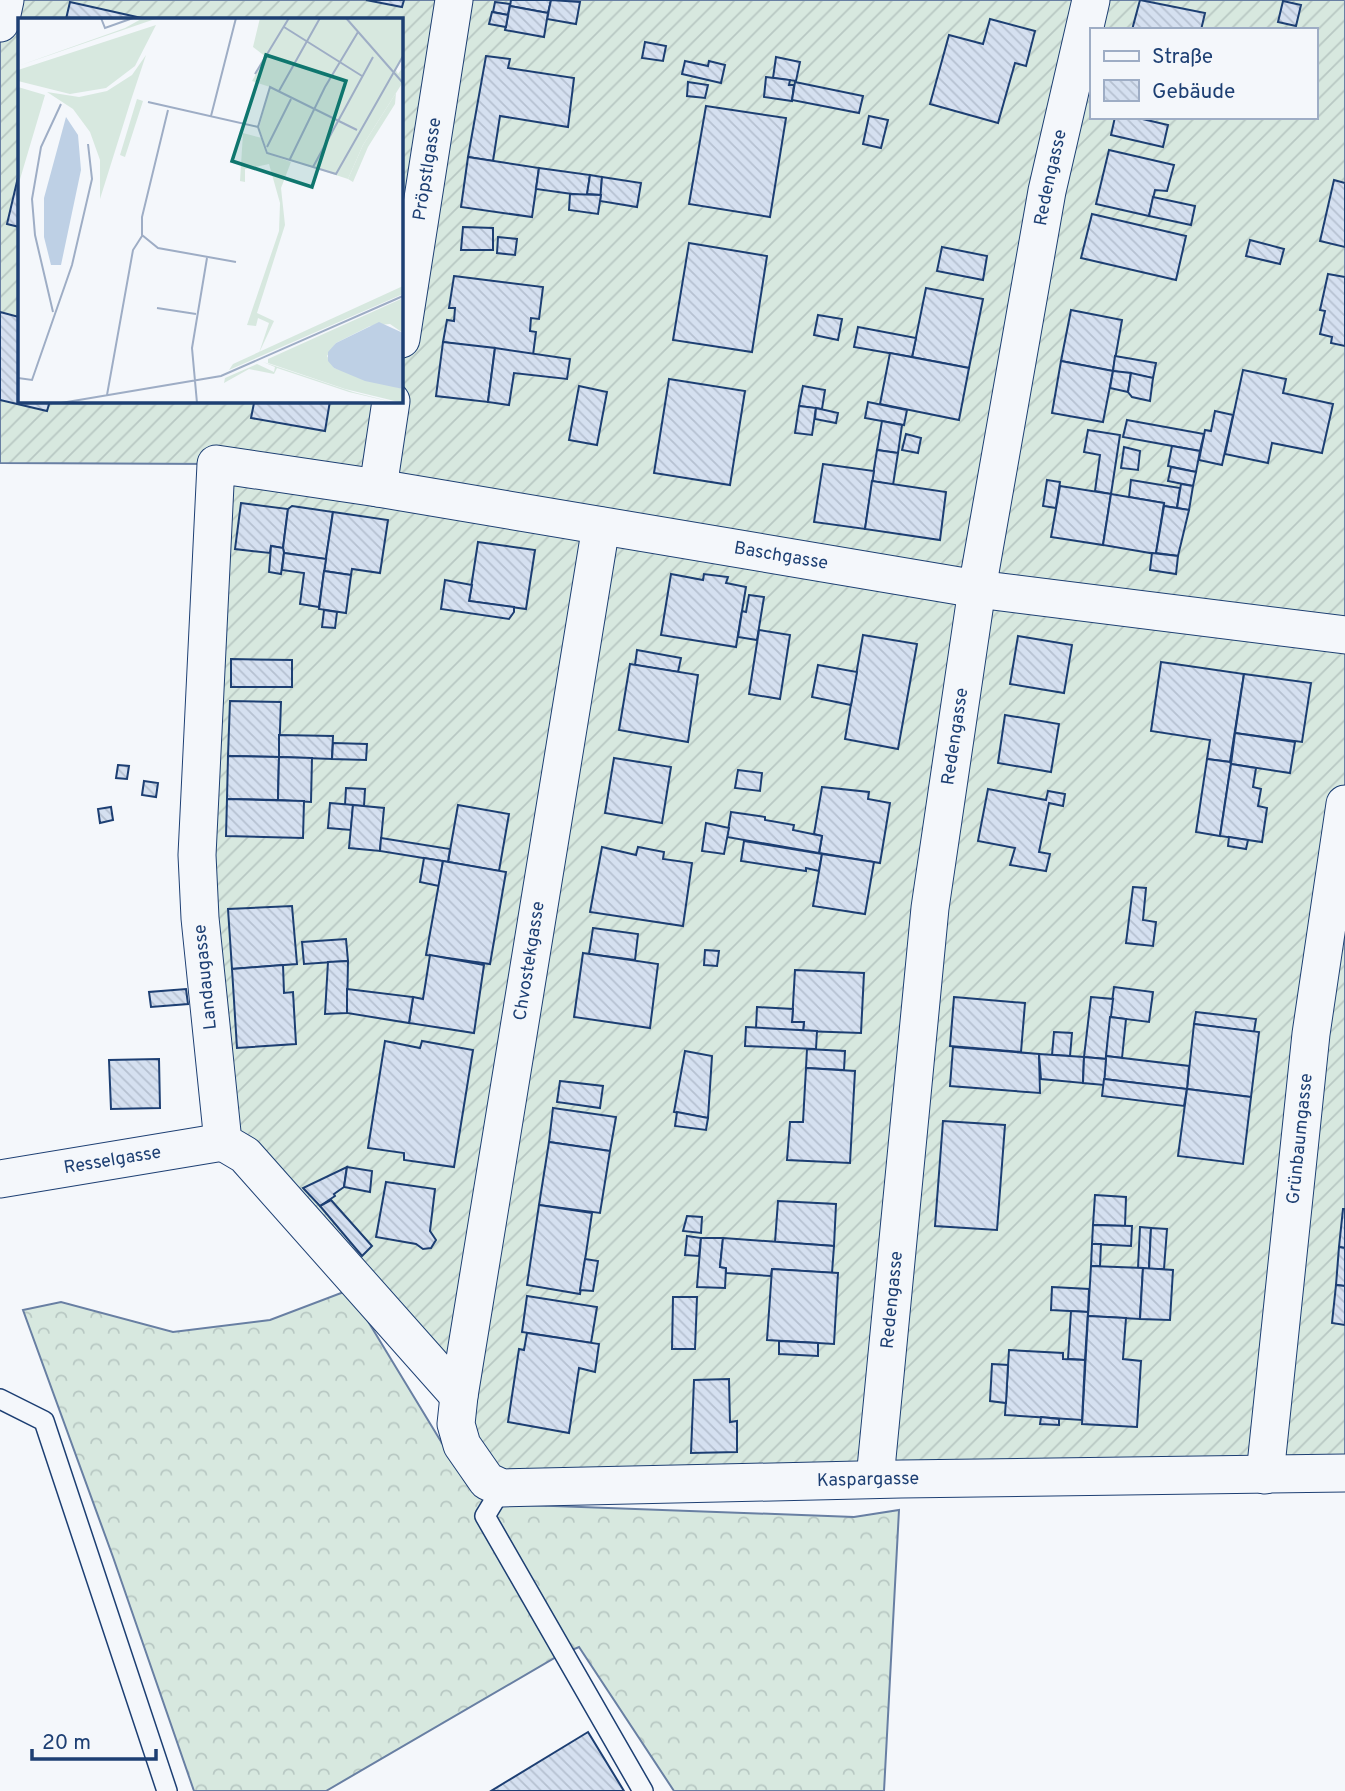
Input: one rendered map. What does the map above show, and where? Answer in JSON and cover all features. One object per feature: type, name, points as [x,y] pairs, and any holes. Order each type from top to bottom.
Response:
[{"type":"street","points":[[0,23],[5,0]]},
{"type":"street","name":"Pröpstlgasse","points":[[402,333],[454,0]]},
{"type":"street","name":"Redengasse","points":[[875,1479],[930,908],[976,589],[1047,191],[1091,0]]},
{"type":"street","points":[[378,488],[391,402]]},
{"type":"street","name":"Baschgasse","points":[[216,464],[378,488],[976,589],[1345,635]]},
{"type":"street","name":"Landaugasse","points":[[216,464],[197,856],[200,918],[223,1142]]},
{"type":"street","name":"Chvostekgasse","points":[[459,1396],[601,526]]},
{"type":"street","name":"Grünbaumgasse","points":[[1265,1475],[1311,1034],[1345,804]]},
{"type":"street","points":[[223,1142],[245,1155],[459,1396],[456,1424],[462,1445],[487,1481],[502,1488]]},
{"type":"street","name":"Resselgasse","points":[[0,1180],[223,1142]]},
{"type":"street","name":"Kaspargasse","points":[[502,1488],[875,1479],[1345,1473]]},
{"type":"lane","points":[[0,1399],[44,1421],[167,1791]]},
{"type":"lane","points":[[502,1488],[485,1516],[643,1791]]},
{"type":"green space","points":[[0,0],[1345,0],[1345,1473],[502,1488],[459,1396],[223,1142],[200,918],[216,464],[0,463]]},
{"type":"green space","points":[[349,1290],[468,1486],[527,1505],[854,1517],[899,1510],[884,1791],[674,1791],[579,1647],[558,1656],[326,1791],[194,1791],[23,1310],[61,1302],[173,1332],[270,1320]]},
{"type":"building","points":[[366,0],[404,0],[402,7]]},
{"type":"building","points":[[511,0],[551,0],[548,13],[510,6]]},
{"type":"building","points":[[551,0],[580,2],[576,24],[547,19]]},
{"type":"building","points":[[1140,0],[1205,13],[1201,28],[1133,28]]},
{"type":"building","points":[[1283,1],[1301,5],[1296,26],[1278,22]]},
{"type":"building","points":[[70,2],[142,18],[66,18]]},
{"type":"building","points":[[495,2],[510,4],[508,15],[493,12]]},
{"type":"building","points":[[510,6],[548,13],[544,37],[505,30]]},
{"type":"building","points":[[492,12],[508,15],[506,27],[489,24]]},
{"type":"building","points":[[990,19],[1035,31],[1026,66],[1015,63],[998,123],[930,104],[949,35],[983,44]]},
{"type":"building","points":[[645,42],[666,46],[663,61],[642,58]]},
{"type":"building","points":[[486,56],[510,59],[508,68],[574,78],[568,127],[500,116],[493,161],[468,157]]},
{"type":"building","points":[[776,57],[800,62],[796,81],[773,78]]},
{"type":"building","points":[[685,61],[708,66],[709,61],[725,65],[721,83],[682,74]]},
{"type":"building","points":[[766,77],[790,80],[789,85],[794,85],[792,101],[764,97]]},
{"type":"building","points":[[688,82],[708,85],[705,98],[687,96]]},
{"type":"building","points":[[795,82],[863,96],[859,113],[792,100]]},
{"type":"building","points":[[706,106],[786,118],[770,217],[689,204]]},
{"type":"building","points":[[869,116],[888,120],[881,148],[863,144]]},
{"type":"building","points":[[1115,119],[1142,119],[1168,125],[1163,147],[1111,135]]},
{"type":"building","points":[[1109,150],[1174,165],[1167,191],[1155,190],[1149,216],[1096,204]]},
{"type":"building","points":[[468,157],[539,168],[532,217],[461,207]]},
{"type":"building","points":[[539,168],[590,175],[587,196],[536,189]]},
{"type":"building","points":[[590,175],[602,177],[601,195],[587,194]]},
{"type":"building","points":[[18,177],[18,227],[7,224]]},
{"type":"building","points":[[602,177],[641,183],[637,207],[600,201]]},
{"type":"building","points":[[1334,180],[1345,183],[1345,247],[1320,241]]},
{"type":"building","points":[[570,194],[601,195],[598,214],[569,210]]},
{"type":"building","points":[[1153,197],[1195,206],[1191,225],[1149,216]]},
{"type":"building","points":[[1092,214],[1186,236],[1176,280],[1081,258]]},
{"type":"building","points":[[463,227],[493,228],[493,250],[461,250]]},
{"type":"building","points":[[498,237],[517,239],[515,255],[497,253]]},
{"type":"building","points":[[1250,240],[1284,249],[1280,264],[1246,256]]},
{"type":"building","points":[[689,243],[767,256],[752,352],[673,340]]},
{"type":"building","points":[[942,247],[987,256],[983,280],[937,271]]},
{"type":"building","points":[[1328,274],[1345,277],[1345,346],[1331,343],[1332,337],[1320,334],[1325,311],[1320,310]]},
{"type":"building","points":[[454,276],[543,287],[539,319],[531,318],[530,331],[536,332],[533,355],[443,342],[447,320],[454,321],[455,308],[449,308]]},
{"type":"building","points":[[926,288],[983,299],[969,368],[912,357]]},
{"type":"building","points":[[1071,310],[1122,320],[1113,371],[1061,361]]},
{"type":"building","points":[[0,312],[18,317],[18,402],[50,402],[47,411],[0,400]]},
{"type":"building","points":[[818,315],[842,319],[838,340],[814,335]]},
{"type":"building","points":[[858,327],[916,338],[912,357],[854,347]]},
{"type":"building","points":[[443,342],[495,348],[488,402],[436,396]]},
{"type":"building","points":[[495,348],[570,359],[567,379],[514,373],[509,405],[488,402]]},
{"type":"building","points":[[890,353],[969,368],[959,420],[880,404]]},
{"type":"building","points":[[1115,356],[1156,363],[1153,378],[1113,371]]},
{"type":"building","points":[[1061,361],[1113,371],[1103,422],[1052,413]]},
{"type":"building","points":[[1243,370],[1286,379],[1283,393],[1333,404],[1322,453],[1272,443],[1268,463],[1225,454]]},
{"type":"building","points":[[1113,371],[1131,373],[1128,392],[1110,388]]},
{"type":"building","points":[[1131,373],[1153,378],[1150,401],[1132,397],[1128,392]]},
{"type":"building","points":[[669,379],[745,391],[730,485],[654,473]]},
{"type":"building","points":[[579,386],[607,392],[597,445],[569,440]]},
{"type":"building","points":[[803,386],[825,390],[822,409],[799,406]]},
{"type":"building","points":[[246,402],[330,402],[325,431],[251,418],[254,403]]},
{"type":"building","points":[[868,402],[907,410],[904,425],[865,418]]},
{"type":"building","points":[[799,406],[816,408],[812,435],[795,433]]},
{"type":"building","points":[[816,408],[838,413],[836,423],[815,419]]},
{"type":"building","points":[[1215,411],[1233,415],[1222,465],[1199,460],[1205,430],[1211,431]]},
{"type":"building","points":[[1127,420],[1204,434],[1200,451],[1123,437]]},
{"type":"building","points":[[882,421],[902,425],[898,453],[877,450]]},
{"type":"building","points":[[1088,430],[1120,435],[1111,494],[1095,491],[1100,455],[1084,452]]},
{"type":"building","points":[[906,434],[921,438],[918,453],[902,450]]},
{"type":"building","points":[[1172,446],[1200,451],[1196,472],[1168,466]]},
{"type":"building","points":[[1124,447],[1140,451],[1138,470],[1121,468]]},
{"type":"building","points":[[877,450],[898,453],[893,485],[872,481]]},
{"type":"building","points":[[823,464],[874,471],[865,529],[814,522]]},
{"type":"building","points":[[1171,467],[1196,472],[1193,486],[1168,481]]},
{"type":"building","points":[[1047,480],[1060,482],[1056,508],[1043,506]]},
{"type":"building","points":[[1131,480],[1180,488],[1177,508],[1129,497]]},
{"type":"building","points":[[872,481],[946,492],[940,540],[865,529]]},
{"type":"building","points":[[1181,484],[1193,486],[1189,510],[1177,508]]},
{"type":"building","points":[[1060,486],[1111,494],[1103,545],[1051,537]]},
{"type":"building","points":[[1111,494],[1164,503],[1156,554],[1103,545]]},
{"type":"building","points":[[241,503],[288,509],[283,548],[271,546],[270,553],[235,549]]},
{"type":"building","points":[[292,506],[333,512],[326,559],[284,553],[288,509]]},
{"type":"building","points":[[1164,506],[1189,510],[1178,556],[1156,553]]},
{"type":"building","points":[[333,512],[388,520],[380,573],[352,569],[351,575],[324,571]]},
{"type":"building","points":[[478,542],[535,550],[526,609],[469,601]]},
{"type":"building","points":[[271,546],[283,548],[281,574],[269,572]]},
{"type":"building","points":[[284,553],[326,559],[319,607],[300,604],[304,573],[282,570]]},
{"type":"building","points":[[1152,553],[1178,556],[1176,574],[1150,570]]},
{"type":"building","points":[[324,571],[351,575],[346,613],[319,609]]},
{"type":"building","points":[[671,574],[703,580],[704,574],[728,577],[726,583],[746,587],[736,647],[661,635]]},
{"type":"building","points":[[445,580],[472,585],[469,601],[514,607],[514,612],[509,619],[441,609]]},
{"type":"building","points":[[749,595],[764,597],[757,640],[738,637],[742,611],[746,612]]},
{"type":"building","points":[[324,610],[337,612],[335,628],[322,627]]},
{"type":"building","points":[[759,630],[790,635],[780,699],[749,694]]},
{"type":"building","points":[[863,635],[917,644],[898,749],[845,739]]},
{"type":"building","points":[[1018,636],[1072,645],[1064,693],[1010,684]]},
{"type":"building","points":[[637,650],[681,658],[678,672],[635,665]]},
{"type":"building","points":[[231,659],[292,660],[292,687],[231,687]]},
{"type":"building","points":[[1161,662],[1244,674],[1230,762],[1207,759],[1210,740],[1151,731]]},
{"type":"building","points":[[630,664],[698,675],[688,742],[619,730]]},
{"type":"building","points":[[818,665],[857,672],[851,705],[812,697]]},
{"type":"building","points":[[1244,674],[1311,683],[1302,742],[1235,733]]},
{"type":"building","points":[[230,701],[281,702],[279,757],[228,756]]},
{"type":"building","points":[[1005,715],[1059,724],[1051,772],[998,763]]},
{"type":"building","points":[[1235,733],[1295,742],[1290,773],[1231,764]]},
{"type":"building","points":[[279,735],[333,736],[332,759],[279,757]]},
{"type":"building","points":[[333,743],[367,744],[366,760],[332,759]]},
{"type":"building","points":[[228,756],[279,757],[278,800],[227,799]]},
{"type":"building","points":[[279,757],[312,758],[311,802],[278,800]]},
{"type":"building","points":[[614,758],[671,767],[662,823],[605,813]]},
{"type":"building","points":[[1207,759],[1231,764],[1220,836],[1196,832]]},
{"type":"building","points":[[1231,764],[1256,768],[1253,787],[1261,789],[1258,806],[1267,808],[1262,842],[1220,836]]},
{"type":"building","points":[[118,765],[129,766],[127,779],[116,778]]},
{"type":"building","points":[[738,770],[762,773],[760,791],[735,788]]},
{"type":"building","points":[[144,781],[158,783],[156,797],[142,795]]},
{"type":"building","points":[[822,787],[869,792],[868,799],[890,803],[880,863],[819,853],[822,836],[814,834]]},
{"type":"building","points":[[346,788],[365,789],[364,806],[345,805]]},
{"type":"building","points":[[988,789],[1046,800],[1048,791],[1065,794],[1063,806],[1049,803],[1039,852],[1050,854],[1046,871],[1010,865],[1015,848],[978,841]]},
{"type":"building","points":[[227,799],[304,801],[303,838],[226,836]]},
{"type":"building","points":[[330,803],[353,805],[351,830],[328,828]]},
{"type":"building","points":[[353,805],[384,808],[380,851],[349,848]]},
{"type":"building","points":[[458,805],[509,814],[499,871],[448,862]]},
{"type":"building","points":[[111,807],[113,820],[100,823],[98,809]]},
{"type":"building","points":[[731,812],[765,817],[765,820],[794,825],[793,830],[822,836],[819,853],[727,837]]},
{"type":"building","points":[[706,823],[729,828],[724,854],[702,851]]},
{"type":"building","points":[[1229,837],[1248,840],[1246,849],[1228,846]]},
{"type":"building","points":[[381,838],[450,849],[448,862],[380,851]]},
{"type":"building","points":[[744,841],[822,854],[819,871],[741,861]]},
{"type":"building","points":[[602,847],[636,855],[638,847],[664,852],[663,859],[692,863],[683,926],[590,912]]},
{"type":"building","points":[[822,854],[874,862],[865,914],[813,906]]},
{"type":"building","points":[[424,858],[443,861],[439,886],[420,882]]},
{"type":"building","points":[[443,861],[506,872],[490,964],[426,955]]},
{"type":"building","points":[[1133,887],[1146,888],[1143,920],[1156,922],[1153,946],[1126,943]]},
{"type":"building","points":[[292,906],[297,964],[232,969],[228,909]]},
{"type":"building","points":[[593,928],[638,934],[635,960],[589,954]]},
{"type":"building","points":[[346,939],[348,961],[304,964],[302,942]]},
{"type":"building","points":[[705,950],[719,951],[717,966],[704,965]]},
{"type":"building","points":[[583,953],[658,964],[650,1028],[574,1017]]},
{"type":"building","points":[[430,955],[484,965],[474,1033],[409,1023],[413,997],[423,999]]},
{"type":"building","points":[[348,961],[347,1013],[325,1014],[328,962]]},
{"type":"building","points":[[283,965],[284,993],[293,992],[296,1044],[237,1048],[232,969]]},
{"type":"building","points":[[795,970],[864,973],[861,1033],[803,1031],[804,1022],[792,1022]]},
{"type":"building","points":[[1114,987],[1153,992],[1149,1022],[1110,1017]]},
{"type":"building","points":[[186,989],[188,1004],[151,1007],[149,992]]},
{"type":"building","points":[[347,989],[413,997],[409,1023],[347,1013]]},
{"type":"building","points":[[954,997],[1025,1003],[1021,1052],[950,1046]]},
{"type":"building","points":[[1091,997],[1113,999],[1106,1059],[1084,1057]]},
{"type":"building","points":[[757,1007],[793,1009],[792,1022],[804,1022],[803,1031],[756,1028]]},
{"type":"building","points":[[1196,1012],[1256,1019],[1254,1032],[1194,1024]]},
{"type":"building","points":[[1110,1017],[1126,1019],[1122,1058],[1106,1056]]},
{"type":"building","points":[[1194,1024],[1259,1032],[1251,1097],[1187,1089]]},
{"type":"building","points":[[746,1027],[817,1031],[816,1049],[745,1046]]},
{"type":"building","points":[[1054,1032],[1072,1033],[1070,1056],[1052,1055]]},
{"type":"building","points":[[385,1041],[420,1048],[422,1041],[473,1050],[454,1167],[404,1160],[404,1153],[368,1148]]},
{"type":"building","points":[[953,1047],[1039,1054],[1040,1093],[950,1086]]},
{"type":"building","points":[[807,1049],[845,1051],[844,1070],[806,1068]]},
{"type":"building","points":[[685,1051],[712,1056],[708,1118],[674,1112]]},
{"type":"building","points":[[1039,1054],[1084,1057],[1083,1083],[1041,1079]]},
{"type":"building","points":[[1106,1056],[1189,1066],[1187,1089],[1104,1079]]},
{"type":"building","points":[[1084,1057],[1106,1059],[1104,1085],[1083,1083]]},
{"type":"building","points":[[159,1059],[160,1108],[111,1109],[109,1060]]},
{"type":"building","points":[[806,1068],[855,1071],[850,1163],[787,1160],[790,1122],[803,1122]]},
{"type":"building","points":[[1104,1079],[1187,1089],[1184,1106],[1102,1096]]},
{"type":"building","points":[[560,1081],[603,1086],[600,1108],[557,1102]]},
{"type":"building","points":[[1187,1089],[1251,1097],[1243,1164],[1178,1156]]},
{"type":"building","points":[[553,1108],[616,1117],[610,1151],[549,1142]]},
{"type":"building","points":[[677,1112],[708,1118],[706,1130],[675,1126]]},
{"type":"building","points":[[943,1121],[1005,1125],[997,1230],[935,1226]]},
{"type":"building","points":[[549,1142],[610,1151],[600,1213],[539,1205]]},
{"type":"building","points":[[347,1167],[344,1187],[320,1206],[303,1188]]},
{"type":"building","points":[[347,1167],[372,1171],[370,1192],[344,1187]]},
{"type":"building","points":[[386,1182],[435,1189],[430,1231],[436,1240],[431,1248],[423,1249],[416,1244],[376,1237]]},
{"type":"building","points":[[1095,1195],[1126,1197],[1125,1226],[1093,1225]]},
{"type":"building","points":[[331,1200],[372,1246],[362,1256],[320,1206]]},
{"type":"building","points":[[778,1201],[836,1204],[834,1246],[775,1242]]},
{"type":"building","points":[[539,1205],[592,1213],[580,1294],[527,1285]]},
{"type":"building","points":[[1345,1209],[1345,1248],[1339,1247]]},
{"type":"building","points":[[687,1216],[702,1217],[701,1233],[683,1231]]},
{"type":"building","points":[[1093,1225],[1132,1226],[1131,1246],[1092,1244]]},
{"type":"building","points":[[1140,1227],[1151,1228],[1149,1269],[1138,1268]]},
{"type":"building","points":[[1151,1228],[1167,1229],[1164,1269],[1149,1269]]},
{"type":"building","points":[[687,1236],[701,1238],[699,1256],[685,1255]]},
{"type":"building","points":[[701,1238],[723,1238],[720,1267],[726,1268],[725,1288],[697,1287]]},
{"type":"building","points":[[723,1238],[834,1246],[832,1273],[772,1269],[771,1276],[726,1273],[726,1268],[720,1267]]},
{"type":"building","points":[[1092,1244],[1101,1244],[1100,1266],[1091,1266]]},
{"type":"building","points":[[1339,1247],[1345,1248],[1345,1286],[1336,1285]]},
{"type":"building","points":[[585,1259],[598,1261],[593,1291],[580,1290]]},
{"type":"building","points":[[1091,1266],[1143,1268],[1140,1319],[1088,1316]]},
{"type":"building","points":[[1143,1268],[1173,1270],[1170,1320],[1140,1319]]},
{"type":"building","points":[[772,1269],[838,1273],[834,1344],[767,1340]]},
{"type":"building","points":[[1336,1285],[1345,1286],[1345,1325],[1332,1323]]},
{"type":"building","points":[[1052,1287],[1089,1289],[1088,1312],[1051,1310]]},
{"type":"building","points":[[527,1296],[597,1307],[591,1343],[522,1332]]},
{"type":"building","points":[[673,1297],[697,1297],[695,1349],[672,1349]]},
{"type":"building","points":[[1071,1311],[1088,1312],[1085,1360],[1068,1359]]},
{"type":"building","points":[[1088,1316],[1126,1318],[1123,1359],[1141,1361],[1137,1427],[1082,1424]]},
{"type":"building","points":[[527,1333],[599,1344],[595,1372],[579,1368],[569,1433],[508,1422],[519,1349],[524,1350]]},
{"type":"building","points":[[779,1341],[818,1343],[818,1356],[779,1354]]},
{"type":"building","points":[[1009,1350],[1063,1353],[1063,1359],[1085,1360],[1082,1420],[1005,1415]]},
{"type":"building","points":[[992,1364],[1008,1365],[1006,1403],[990,1401]]},
{"type":"building","points":[[729,1379],[730,1422],[737,1421],[737,1452],[691,1453],[694,1380]]},
{"type":"building","points":[[1041,1417],[1059,1419],[1059,1425],[1040,1424]]},
{"type":"building","points":[[588,1732],[624,1791],[491,1791]]}]
